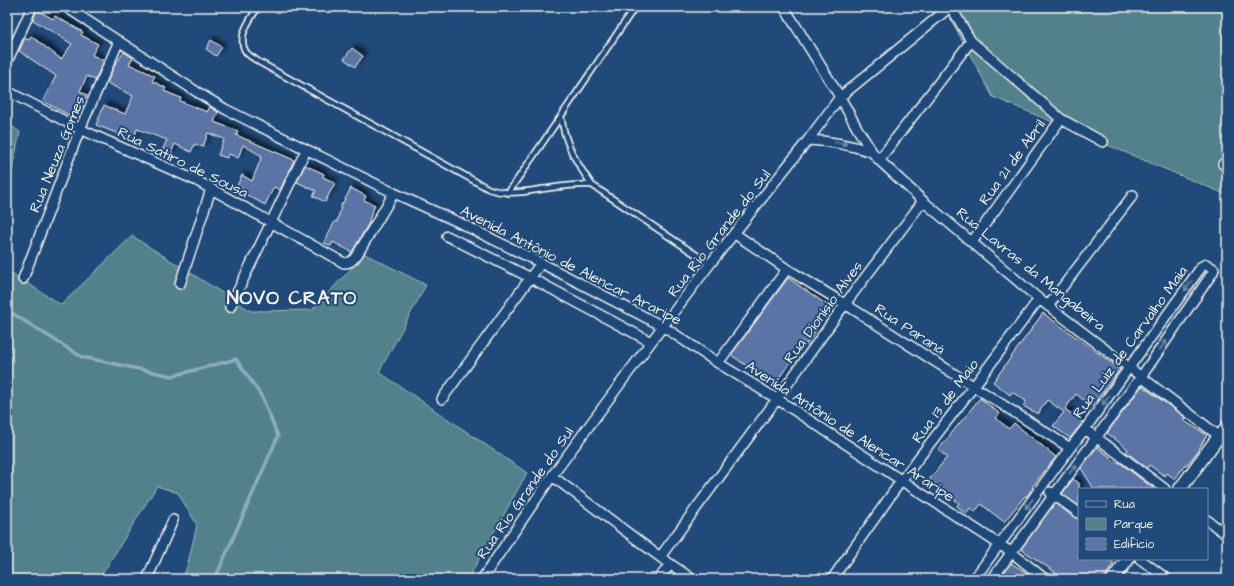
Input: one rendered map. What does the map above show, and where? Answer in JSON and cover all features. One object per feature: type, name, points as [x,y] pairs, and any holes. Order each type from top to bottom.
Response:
[{"type":"street","points":[[7,62],[32,7]]},
{"type":"street","name":"Avenida Antônio de Alencar Araripe","points":[[66,7],[225,109],[394,193],[458,222],[541,263],[664,327],[1011,552],[1045,579]]},
{"type":"street","name":"Rua Lavras da Mangabeira","points":[[786,7],[872,152],[879,160],[923,201],[1038,299],[1223,438]]},
{"type":"street","points":[[951,7],[971,41],[1062,119],[1103,142]]},
{"type":"street","name":"Rua Rio Grande do Sul","points":[[482,579],[552,476],[651,342],[840,97],[951,7]]},
{"type":"street","name":"Rua Neuza Gomes","points":[[23,279],[80,129],[119,41]]},
{"type":"street","points":[[879,160],[971,41]]},
{"type":"street","name":"Rua Satiro de Sousa","points":[[7,92],[80,129],[197,181],[344,263],[352,262],[394,193]]},
{"type":"street","name":"Rua 21 de Abril","points":[[972,242],[1062,119]]},
{"type":"street","points":[[808,140],[827,141],[854,146],[872,152]]},
{"type":"street","points":[[230,307],[306,150]]},
{"type":"street","points":[[180,284],[211,189]]},
{"type":"street","points":[[1048,306],[1133,195]]},
{"type":"street","name":"Rua Dionísio Alves","points":[[660,556],[777,399],[845,304],[923,201]]},
{"type":"street","name":"Rua Paraná","points":[[735,234],[787,269],[845,304],[1070,448]]},
{"type":"street","points":[[447,236],[531,278],[651,342]]},
{"type":"street","points":[[442,399],[541,263]]},
{"type":"street","name":"Rua Luiz de Carvalho Maia","points":[[974,579],[998,544],[1085,429],[1202,266],[1206,264],[1212,267],[1214,270],[1213,272],[1141,377],[992,579]]},
{"type":"street","points":[[718,363],[787,269]]},
{"type":"street","name":"Rua 13 de Maio","points":[[832,579],[901,481],[1038,299]]},
{"type":"street","points":[[1181,488],[1223,438],[1227,424]]},
{"type":"street","points":[[1085,429],[1164,488]]},
{"type":"street","points":[[552,476],[692,579]]},
{"type":"street","points":[[1042,486],[1078,512]]},
{"type":"street","points":[[147,579],[174,520]]},
{"type":"street","points":[[1208,521],[1227,535]]},
{"type":"street","points":[[1113,579],[1127,560]]},
{"type":"street","points":[[1141,560],[1167,579]]},
{"type":"street","points":[[659,579],[670,564]]},
{"type":"lane","points":[[258,7],[245,28],[243,35],[243,45],[252,57],[489,189],[498,192],[521,193],[573,185],[592,185]]},
{"type":"lane","points":[[508,193],[635,7]]},
{"type":"lane","points":[[561,116],[563,133],[570,151],[592,185],[710,264]]},
{"type":"green space","points":[[944,7],[1227,7],[1227,195],[993,97]]},
{"type":"green space","points":[[7,123],[20,132],[7,196]]},
{"type":"green space","points":[[132,236],[251,311],[312,310],[365,254],[426,285],[379,372],[527,473],[468,579],[183,579],[197,525],[178,493],[157,486],[99,579],[7,579],[7,270],[61,305]]},
{"type":"building","points":[[37,10],[53,19],[55,16],[83,32],[81,35],[98,44],[92,55],[104,61],[95,80],[87,76],[80,91],[87,95],[76,119],[43,101],[56,76],[19,51],[25,38],[29,40],[31,36],[61,59],[72,44],[33,20]]},
{"type":"building","points":[[211,40],[222,47],[216,56],[206,49]]},
{"type":"building","points":[[352,48],[363,56],[355,67],[344,59]]},
{"type":"building","points":[[124,52],[133,58],[129,64],[155,76],[152,81],[166,88],[164,91],[181,98],[180,101],[207,112],[210,107],[218,112],[214,122],[238,131],[236,135],[294,160],[280,190],[274,187],[265,205],[245,194],[246,191],[237,186],[242,175],[252,181],[262,156],[243,145],[238,158],[229,154],[227,158],[218,155],[224,139],[208,133],[203,147],[195,144],[191,152],[175,144],[169,158],[160,155],[167,140],[137,129],[134,140],[96,125],[104,105],[125,114],[133,96],[107,83],[114,66]]},
{"type":"building","points":[[305,165],[324,174],[323,177],[335,183],[325,202],[313,196],[316,191],[297,182]]},
{"type":"building","points":[[351,188],[366,196],[364,200],[375,205],[369,220],[370,221],[352,252],[333,242],[331,246],[324,243],[335,221],[337,222],[342,203]]},
{"type":"building","points":[[788,278],[829,306],[814,328],[817,329],[806,345],[801,341],[789,357],[792,360],[774,385],[731,355]]},
{"type":"building","points":[[1043,313],[1120,369],[1092,407],[1076,394],[1065,409],[1083,422],[1070,438],[1053,426],[1064,412],[1047,400],[1038,414],[1023,406],[1026,401],[1012,392],[1010,395],[993,382]]},
{"type":"building","points":[[1142,386],[1185,417],[1183,420],[1207,435],[1197,452],[1175,479],[1167,473],[1165,476],[1149,465],[1147,468],[1126,452],[1128,449],[1107,433]]},
{"type":"building","points":[[980,398],[1000,414],[996,418],[1009,429],[1014,423],[1056,457],[1026,497],[1025,496],[1004,522],[981,504],[975,512],[970,508],[966,514],[957,506],[959,503],[929,480],[947,457],[938,450]]},
{"type":"building","points":[[1097,447],[1153,488],[1093,488],[1081,468]]},
{"type":"building","points":[[1073,479],[1079,483],[1078,505],[1062,494]]},
{"type":"building","points":[[1055,503],[1078,519],[1078,560],[1110,560],[1114,563],[1103,579],[1060,579],[1055,575],[1056,573],[1021,549]]},
{"type":"building","points":[[1011,563],[1035,579],[1008,579],[1002,575]]},
{"type":"waterway","points":[[7,310],[82,357],[172,376],[236,359],[262,397],[278,436],[215,579]]},
{"type":"district","name":"NOVO CRATO","points":[[292,297]]}]
